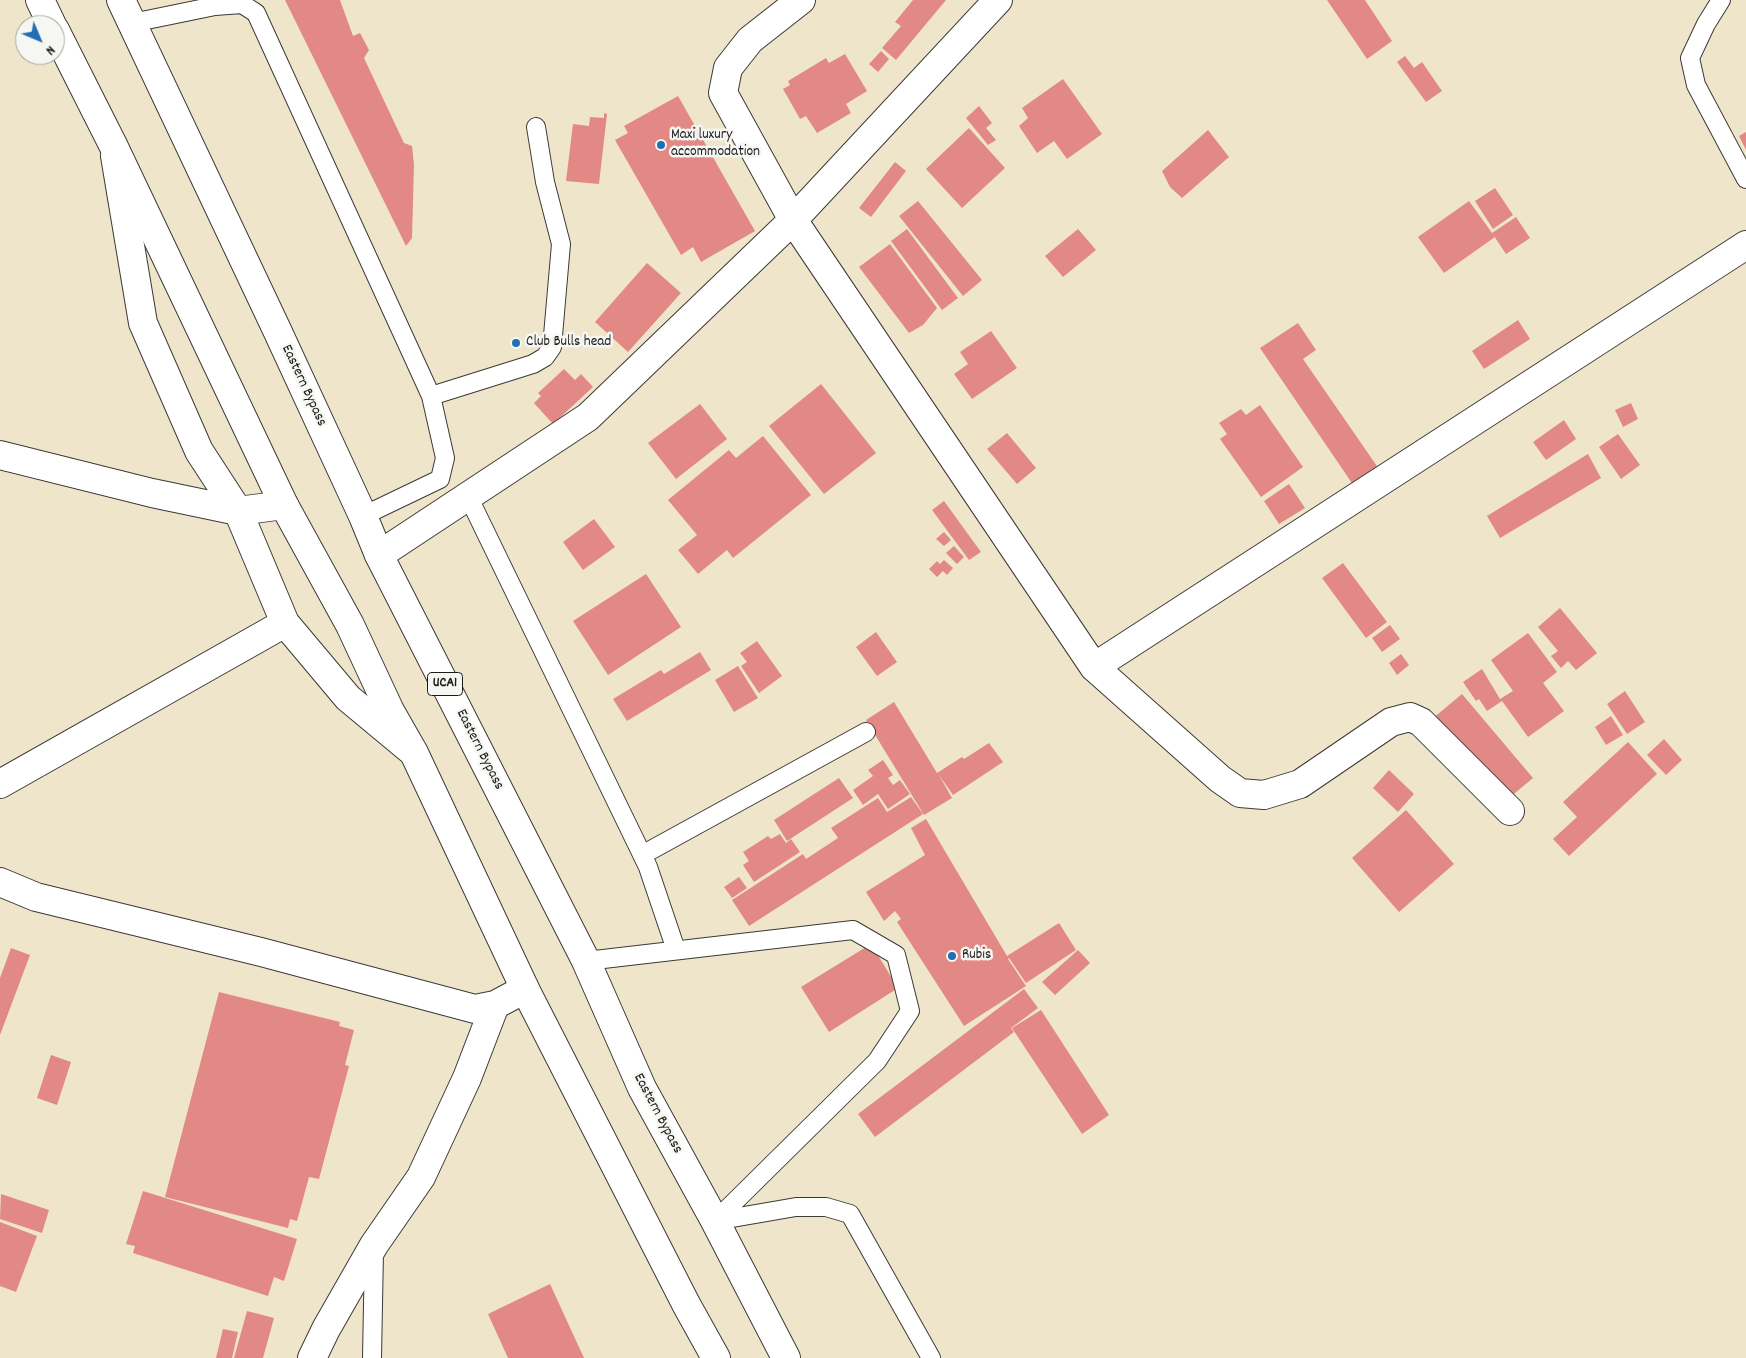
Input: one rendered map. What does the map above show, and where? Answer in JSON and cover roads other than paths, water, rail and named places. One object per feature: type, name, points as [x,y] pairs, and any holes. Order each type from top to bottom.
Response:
[{"type":"street","points":[[40,0],[47,15]]},
{"type":"street","points":[[801,0],[750,40],[728,68],[723,93],[793,220],[1094,667],[1220,778],[1240,793],[1264,795],[1300,784],[1391,722],[1410,717],[1421,722],[1510,811]]},
{"type":"street","points":[[379,555],[588,417],[793,220],[998,0]]},
{"type":"street","name":"Eastern Bypass","points":[[126,12],[363,516],[379,555],[586,960],[642,1088],[715,1221],[786,1358]]},
{"type":"street","points":[[65,50],[113,145],[284,505],[350,625],[390,711],[414,752],[525,989],[686,1304],[716,1358]]},
{"type":"street","points":[[113,145],[143,323],[199,451],[238,511],[285,623],[348,698],[414,752]]},
{"type":"street","points":[[1094,667],[1746,244]]},
{"type":"street","points":[[0,455],[152,493],[238,511],[284,505]]},
{"type":"street","points":[[0,784],[285,623]]},
{"type":"street","points":[[0,882],[36,897],[261,952],[475,1008],[495,1005],[525,989]]},
{"type":"street","points":[[312,1358],[326,1329],[374,1245],[421,1177],[467,1078],[495,1005]]},
{"type":"lane","points":[[1721,0],[1706,24],[1690,58],[1696,86],[1746,179]]},
{"type":"lane","points":[[126,12],[214,3],[242,4],[256,13],[431,396],[445,458],[440,479],[363,516]]},
{"type":"lane","points":[[431,396],[533,364],[545,357],[552,347],[561,244],[545,182],[536,127]]},
{"type":"lane","points":[[468,496],[648,868],[676,950]]},
{"type":"lane","points":[[642,855],[866,732]]},
{"type":"lane","points":[[586,960],[853,930],[896,954],[910,1011],[877,1061],[715,1221]]},
{"type":"lane","points":[[715,1221],[796,1206],[826,1207],[850,1214],[930,1358]]},
{"type":"lane","points":[[372,1358],[374,1245]]},
{"type":"place","name":"Maxi luxury accommodation","points":[[661,145]]},
{"type":"place","name":"Club Bulls head","points":[[516,343]]},
{"type":"place","name":"Rubis","points":[[952,956]]}]
